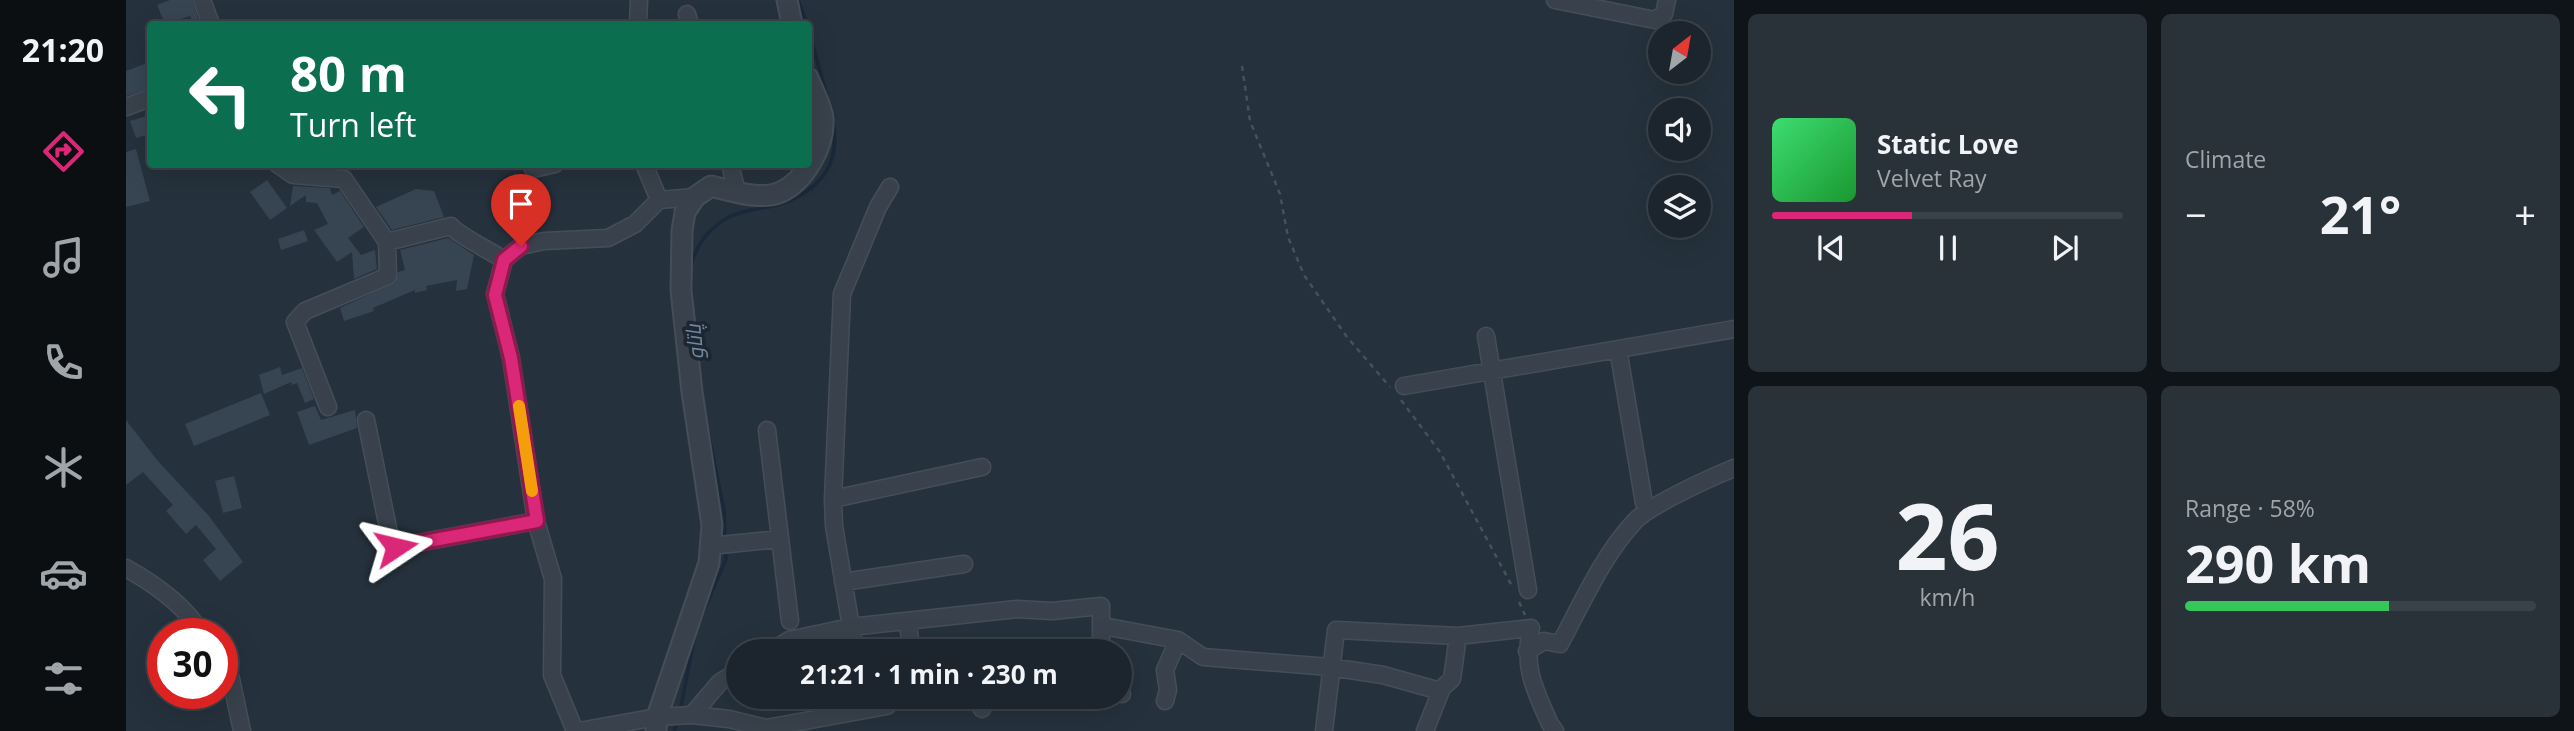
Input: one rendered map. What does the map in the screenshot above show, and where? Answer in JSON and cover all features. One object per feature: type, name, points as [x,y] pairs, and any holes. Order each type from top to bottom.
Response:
[{"type":"street","points":[[202,0],[210,21]]},
{"type":"street","points":[[638,21],[639,0]]},
{"type":"street","points":[[787,0],[791,21]]},
{"type":"street","points":[[1555,0],[1655,20],[1664,14],[1667,0]]},
{"type":"street","points":[[812,89],[823,118],[820,147],[812,159]]},
{"type":"street","points":[[126,107],[147,99]]},
{"type":"street","points":[[283,168],[293,175],[344,179],[387,243],[388,276],[305,311],[295,322],[328,407]]},
{"type":"street","points":[[533,169],[537,168]]},
{"type":"street","points":[[646,168],[659,200]]},
{"type":"street","points":[[731,168],[737,192]]},
{"type":"street","points":[[656,724],[709,562],[712,525],[692,391],[681,290],[685,212],[695,197],[711,186],[758,195],[782,192],[804,168]]},
{"type":"street","points":[[852,639],[833,499],[842,294],[878,207],[890,187]]},
{"type":"street","points":[[695,197],[659,200],[635,224],[608,238],[544,241],[521,246],[504,260],[495,295],[511,358],[537,521],[554,579],[552,675],[577,731],[656,724],[692,715],[730,725],[766,728],[855,709]]},
{"type":"street","points":[[387,243],[451,226],[457,233],[465,235],[504,260]]},
{"type":"street","points":[[1404,386],[1734,329]]},
{"type":"street","points":[[1486,336],[1528,590]]},
{"type":"street","points":[[1618,349],[1644,503]]},
{"type":"street","points":[[366,420],[391,543],[396,547],[537,521]]},
{"type":"street","points":[[767,430],[790,621]]},
{"type":"street","points":[[833,499],[982,467]]},
{"type":"street","points":[[1527,651],[1544,641],[1559,644],[1607,559],[1636,519],[1706,480],[1734,468]]},
{"type":"street","points":[[710,545],[779,539]]},
{"type":"street","points":[[843,582],[964,564]]},
{"type":"street","points":[[126,568],[153,583],[191,618]]},
{"type":"street","points":[[794,639],[850,627],[1017,609],[1052,611],[1101,606],[1102,639]]},
{"type":"street","points":[[908,621],[913,639]]},
{"type":"street","points":[[1103,626],[1178,640],[1203,657],[1330,667],[1383,676],[1440,691]]},
{"type":"street","points":[[1324,731],[1336,630],[1458,636],[1531,628],[1527,651],[1528,673],[1548,729]]},
{"type":"street","points":[[1425,731],[1440,691],[1452,678],[1458,636]]},
{"type":"street","points":[[1165,701],[1168,690],[1164,670],[1178,640]]},
{"type":"street","points":[[692,715],[726,678]]},
{"type":"street","points":[[237,709],[242,731]]},
{"type":"path","points":[[1241,66],[1250,121],[1280,194],[1288,237],[1304,275],[1347,337],[1440,452],[1504,568],[1531,628]]},
{"type":"building","points":[[170,0],[192,0],[199,21],[192,21],[190,16],[164,21],[157,5]]},
{"type":"building","points":[[147,63],[147,89],[126,96],[126,71]]},
{"type":"building","points":[[147,116],[147,135],[136,138],[130,121]]},
{"type":"building","points":[[136,149],[150,201],[126,207],[126,152]]},
{"type":"building","points":[[267,180],[287,208],[270,220],[250,192]]},
{"type":"building","points":[[293,186],[330,188],[332,195],[340,191],[364,227],[348,238],[361,255],[375,250],[377,269],[354,279],[352,252],[337,262],[314,230],[328,224],[317,203],[306,202],[306,195],[290,206]]},
{"type":"building","points":[[416,189],[434,191],[444,217],[392,230],[376,207]]},
{"type":"building","points":[[304,230],[308,241],[281,250],[278,239]]},
{"type":"building","points":[[448,238],[474,255],[467,289],[456,291],[457,280],[426,286],[427,290],[415,293],[415,290],[373,308],[374,311],[344,321],[340,308],[396,282],[398,272],[405,270],[400,250]]},
{"type":"building","points":[[280,367],[282,375],[302,368],[314,399],[305,403],[297,383],[292,385],[291,382],[264,394],[259,375]]},
{"type":"building","points":[[261,393],[270,415],[194,446],[185,424]]},
{"type":"building","points":[[315,406],[321,420],[355,410],[357,428],[309,445],[297,412]]},
{"type":"building","points":[[126,420],[157,460],[209,516],[243,562],[220,581],[203,560],[216,549],[196,525],[186,534],[166,511],[173,505],[143,472],[126,485]]},
{"type":"building","points":[[234,476],[242,508],[223,513],[215,481]]},
{"type":"waterway","name":"پاتاو","points":[[798,0],[806,21]]},
{"type":"waterway","name":"پاتاو","points":[[812,42],[828,100]]},
{"type":"waterway","name":"پاتاو","points":[[690,268],[703,239],[727,218],[780,204],[795,198],[818,182],[826,172],[834,148],[832,118]]},
{"type":"waterway","name":"پاتاو","points":[[691,276],[692,303]]},
{"type":"waterway","name":"پاتاو","points":[[706,422],[724,510],[725,538]]},
{"type":"waterway","name":"پاتاو","points":[[701,617],[726,559],[725,549]]},
{"type":"waterway","name":"پاتاو","points":[[680,712],[695,634]]},
{"type":"waterway","name":"پاتاو","points":[[674,731],[678,720]]},
{"type":"slow traffic","points":[[519,406],[532,491]]},
{"type":"route","points":[[396,547],[537,521],[511,358],[495,295],[504,260],[521,246]]}]
